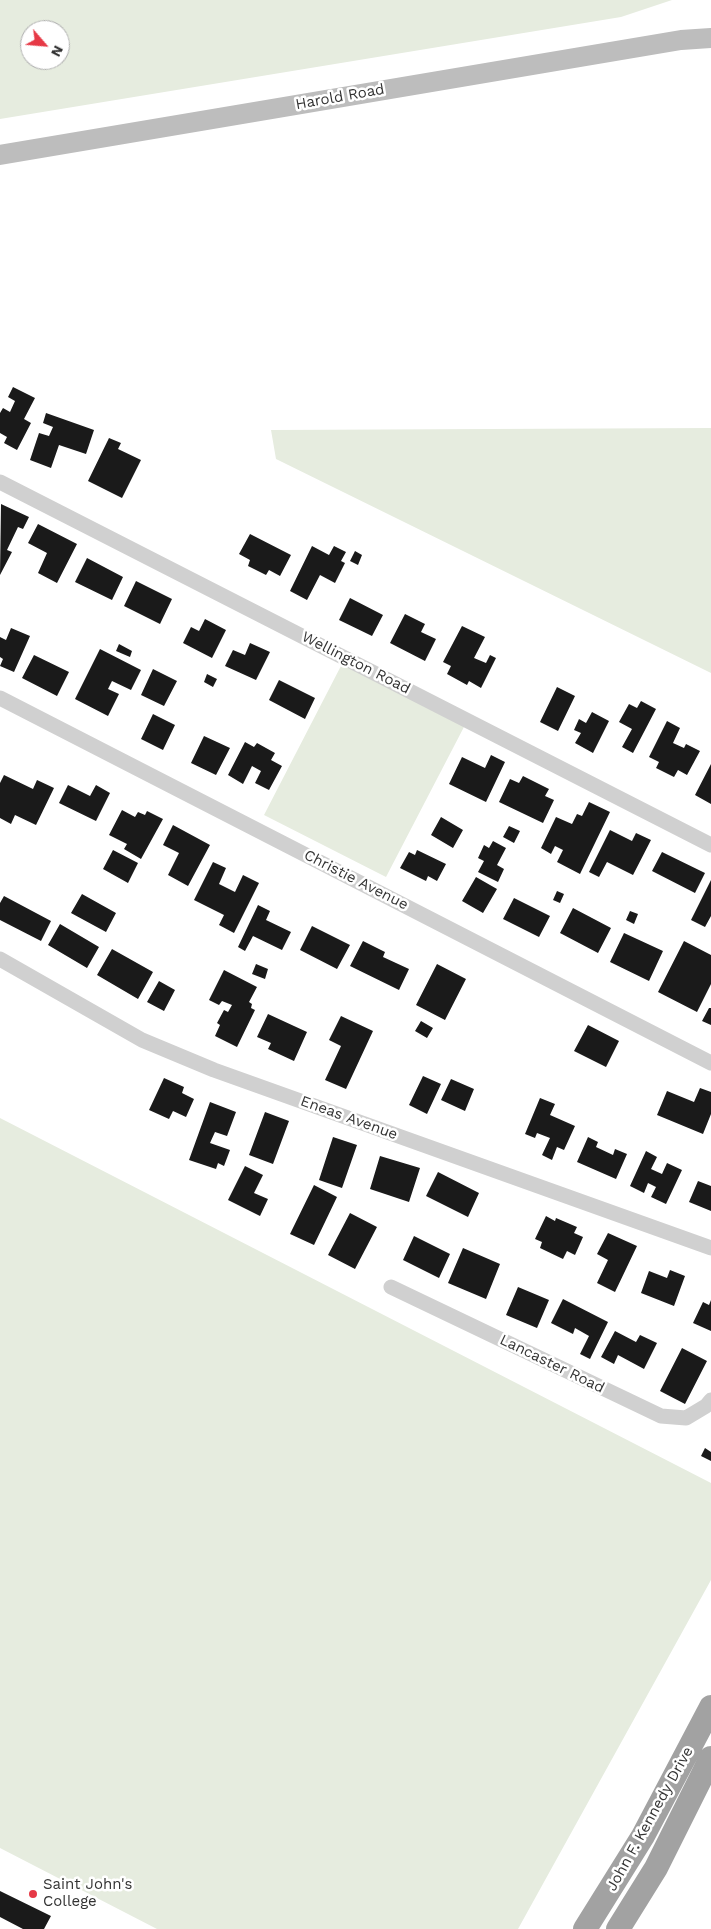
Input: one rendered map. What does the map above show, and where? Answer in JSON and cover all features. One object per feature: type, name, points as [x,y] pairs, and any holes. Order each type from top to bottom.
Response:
[{"type":"highway","name":"John F. Kennedy Drive","points":[[585,1929],[643,1836],[711,1707]]},
{"type":"highway","name":"John F. Kennedy Drive","points":[[618,1929],[656,1868],[711,1758]]},
{"type":"main road","name":"Harold Road","points":[[681,40],[711,29]]},
{"type":"main road","name":"Harold Road","points":[[0,155],[681,40],[711,38]]},
{"type":"street","name":"Wellington Road","points":[[0,482],[711,845]]},
{"type":"street","name":"Christie Avenue","points":[[0,698],[711,1063]]},
{"type":"street","name":"Eneas Avenue","points":[[0,958],[142,1040],[214,1070],[711,1248]]},
{"type":"street","name":"Lancaster Road","points":[[391,1287],[661,1416],[686,1418],[706,1406],[711,1400]]},
{"type":"shaded area","points":[[0,0],[672,0],[621,17],[0,119]]},
{"type":"shaded area","points":[[711,428],[711,673],[276,459],[271,430]]},
{"type":"shaded area","points":[[343,662],[465,725],[386,877],[264,815]]},
{"type":"shaded area","points":[[0,1118],[711,1483],[711,1580],[518,1929],[157,1929],[0,1848]]},
{"type":"building","points":[[13,387],[35,398],[24,419],[31,423],[17,450],[4,443],[7,437],[0,433],[0,413],[3,408],[10,412],[15,401],[8,397]]},
{"type":"building","points":[[46,413],[94,430],[86,454],[59,445],[51,468],[30,460],[39,433],[49,436],[53,427],[43,423]]},
{"type":"building","points":[[109,438],[121,443],[118,449],[141,460],[122,498],[88,481]]},
{"type":"building","points":[[1,504],[29,517],[23,529],[18,527],[7,550],[12,552],[0,575]]},
{"type":"building","points":[[38,524],[77,544],[57,583],[38,573],[47,553],[28,543]]},
{"type":"building","points":[[250,534],[291,555],[280,576],[269,570],[266,575],[248,566],[250,560],[239,554]]},
{"type":"building","points":[[312,546],[329,555],[334,546],[346,552],[341,561],[345,563],[335,583],[320,575],[307,600],[290,591]]},
{"type":"building","points":[[355,551],[362,555],[358,565],[350,561]]},
{"type":"building","points":[[87,558],[123,577],[112,600],[75,582]]},
{"type":"building","points":[[136,581],[172,599],[160,624],[124,606]]},
{"type":"building","points":[[350,598],[383,615],[372,636],[339,620]]},
{"type":"building","points":[[405,614],[425,624],[421,632],[436,639],[425,661],[390,643]]},
{"type":"building","points":[[205,619],[226,630],[212,658],[183,643],[191,627],[199,631]]},
{"type":"building","points":[[462,626],[485,637],[474,658],[486,663],[490,655],[496,658],[481,688],[469,681],[467,685],[447,674],[451,666],[443,662]]},
{"type":"building","points":[[11,628],[30,636],[14,672],[0,666],[3,659],[0,657],[0,637],[6,640]]},
{"type":"building","points":[[250,643],[270,652],[256,680],[225,666],[233,650],[245,655]]},
{"type":"building","points":[[119,644],[132,651],[130,657],[116,651]]},
{"type":"building","points":[[100,649],[141,670],[131,690],[112,681],[108,689],[119,694],[108,716],[75,699]]},
{"type":"building","points":[[34,655],[69,672],[57,696],[22,678]]},
{"type":"building","points":[[153,669],[177,681],[164,706],[141,695]]},
{"type":"building","points":[[207,674],[217,679],[213,687],[204,682]]},
{"type":"building","points":[[279,680],[315,698],[305,719],[269,700]]},
{"type":"building","points":[[557,687],[575,696],[558,731],[540,722]]},
{"type":"building","points":[[641,701],[656,709],[633,753],[622,747],[632,729],[619,722],[629,704],[637,708]]},
{"type":"building","points":[[592,712],[609,721],[593,753],[575,743],[581,733],[574,730],[579,719],[586,723]]},
{"type":"building","points":[[153,714],[175,725],[163,750],[141,739]]},
{"type":"building","points":[[667,721],[680,728],[673,743],[684,748],[686,744],[700,751],[687,775],[678,770],[674,777],[656,768],[659,762],[649,757]]},
{"type":"building","points":[[204,736],[230,748],[216,775],[191,763]]},
{"type":"building","points":[[245,742],[254,747],[257,743],[275,753],[271,760],[282,766],[269,790],[255,783],[261,771],[252,766],[243,784],[228,775]]},
{"type":"building","points":[[491,755],[505,762],[486,802],[449,784],[462,757],[485,768]]},
{"type":"building","points":[[711,764],[711,804],[695,795]]},
{"type":"building","points":[[4,775],[33,789],[37,780],[54,788],[36,825],[15,815],[11,824],[0,818],[0,783]]},
{"type":"building","points":[[523,776],[549,789],[545,796],[554,800],[543,823],[499,802],[510,779],[519,783]]},
{"type":"building","points":[[68,785],[90,796],[96,785],[110,793],[96,821],[59,803]]},
{"type":"building","points":[[589,802],[610,812],[580,874],[557,862],[563,850],[555,846],[551,854],[541,848],[556,817],[572,824],[577,814],[582,816]]},
{"type":"building","points":[[122,810],[135,817],[138,812],[145,815],[147,811],[163,819],[141,859],[124,849],[127,844],[109,835]]},
{"type":"building","points":[[441,817],[463,830],[453,848],[431,835]]},
{"type":"building","points":[[173,825],[210,845],[188,886],[168,875],[179,853],[163,845]]},
{"type":"building","points":[[509,826],[520,831],[514,843],[503,837]]},
{"type":"building","points":[[610,830],[632,841],[636,833],[651,840],[633,875],[607,862],[599,877],[589,872]]},
{"type":"building","points":[[493,841],[506,848],[497,865],[504,869],[498,882],[478,872],[484,861],[478,858],[484,845],[489,848]]},
{"type":"building","points":[[113,850],[138,863],[128,883],[103,869]]},
{"type":"building","points":[[417,850],[446,864],[437,881],[428,876],[426,881],[400,868],[409,852],[415,855]]},
{"type":"building","points":[[662,852],[705,873],[695,893],[652,871]]},
{"type":"building","points":[[213,862],[226,868],[219,884],[235,892],[243,875],[259,883],[234,933],[219,925],[224,915],[194,900]]},
{"type":"building","points":[[476,877],[497,889],[483,913],[462,901]]},
{"type":"building","points":[[711,880],[711,916],[705,927],[691,920]]},
{"type":"building","points":[[557,891],[564,894],[560,903],[553,900]]},
{"type":"building","points":[[82,894],[116,913],[106,932],[71,913]]},
{"type":"building","points":[[4,896],[51,921],[41,941],[0,920],[0,903]]},
{"type":"building","points":[[514,898],[550,916],[539,937],[503,919]]},
{"type":"building","points":[[258,905],[270,911],[266,920],[291,932],[282,950],[253,936],[245,951],[238,947]]},
{"type":"building","points":[[573,908],[611,928],[598,953],[560,933]]},
{"type":"building","points":[[630,911],[638,914],[634,924],[626,920]]},
{"type":"building","points":[[60,924],[99,947],[87,968],[48,945]]},
{"type":"building","points":[[312,926],[350,945],[337,969],[300,950]]},
{"type":"building","points":[[624,933],[663,951],[649,981],[610,962]]},
{"type":"building","points":[[363,941],[385,952],[383,957],[409,969],[399,990],[350,966]]},
{"type":"building","points":[[684,941],[711,955],[711,984],[697,1012],[658,992]]},
{"type":"building","points":[[112,949],[153,972],[138,999],[97,975]]},
{"type":"building","points":[[256,964],[268,969],[265,979],[252,974]]},
{"type":"building","points":[[437,964],[466,979],[445,1020],[416,1005]]},
{"type":"building","points":[[224,970],[257,987],[249,1002],[252,1004],[251,1008],[255,1010],[237,1047],[215,1036],[220,1025],[217,1023],[224,1010],[228,1012],[232,1005],[222,1001],[219,1005],[209,1000]]},
{"type":"building","points":[[159,981],[175,990],[164,1011],[147,1002]]},
{"type":"building","points":[[709,1008],[711,1008],[711,1025],[702,1021]]},
{"type":"building","points":[[268,1014],[307,1032],[294,1061],[268,1049],[271,1043],[257,1037]]},
{"type":"building","points":[[341,1016],[373,1031],[346,1089],[325,1080],[341,1046],[329,1040]]},
{"type":"building","points":[[421,1021],[433,1028],[427,1038],[415,1031]]},
{"type":"building","points":[[588,1025],[619,1041],[606,1067],[574,1051]]},
{"type":"building","points":[[423,1076],[441,1084],[427,1114],[409,1105]]},
{"type":"building","points":[[164,1078],[184,1087],[182,1093],[194,1099],[186,1117],[173,1111],[169,1119],[149,1110]]},
{"type":"building","points":[[451,1079],[474,1089],[465,1111],[441,1100]]},
{"type":"building","points":[[700,1088],[711,1092],[711,1114],[703,1134],[657,1115],[667,1091],[694,1102]]},
{"type":"building","points":[[540,1098],[555,1104],[550,1115],[575,1126],[564,1150],[557,1147],[552,1160],[542,1155],[550,1138],[537,1133],[535,1138],[525,1134]]},
{"type":"building","points":[[210,1102],[236,1112],[227,1136],[215,1132],[210,1143],[230,1150],[224,1166],[218,1163],[216,1169],[189,1160]]},
{"type":"building","points":[[265,1112],[289,1121],[273,1164],[249,1155]]},
{"type":"building","points":[[333,1137],[357,1145],[342,1188],[319,1180]]},
{"type":"building","points":[[588,1137],[598,1142],[596,1147],[613,1155],[615,1149],[627,1154],[616,1179],[577,1162]]},
{"type":"building","points":[[646,1151],[657,1157],[651,1169],[662,1174],[667,1163],[682,1170],[666,1204],[651,1197],[656,1187],[648,1183],[644,1193],[630,1186]]},
{"type":"building","points":[[380,1156],[420,1168],[409,1202],[370,1189]]},
{"type":"building","points":[[245,1166],[263,1175],[254,1193],[268,1199],[260,1216],[228,1200]]},
{"type":"building","points":[[438,1172],[479,1193],[468,1217],[426,1196]]},
{"type":"building","points":[[698,1181],[711,1186],[711,1211],[689,1202]]},
{"type":"building","points":[[314,1185],[337,1197],[314,1245],[290,1234]]},
{"type":"building","points":[[350,1213],[377,1227],[355,1269],[328,1255]]},
{"type":"building","points":[[546,1216],[555,1221],[556,1218],[577,1227],[574,1233],[583,1237],[575,1255],[567,1251],[563,1259],[540,1248],[542,1242],[535,1239]]},
{"type":"building","points":[[608,1233],[637,1246],[615,1292],[597,1283],[608,1260],[597,1254]]},
{"type":"building","points":[[414,1236],[450,1254],[439,1278],[403,1260]]},
{"type":"building","points":[[463,1248],[500,1264],[486,1299],[448,1283]]},
{"type":"building","points":[[670,1270],[685,1276],[674,1306],[641,1293],[649,1271],[667,1278]]},
{"type":"building","points":[[518,1287],[549,1300],[537,1328],[506,1315]]},
{"type":"building","points":[[563,1299],[608,1322],[590,1359],[580,1354],[589,1336],[575,1328],[573,1334],[551,1323]]},
{"type":"building","points":[[711,1300],[711,1331],[693,1323],[703,1302],[709,1305]]},
{"type":"building","points":[[615,1331],[636,1342],[640,1335],[657,1343],[644,1369],[618,1355],[614,1364],[601,1357]]},
{"type":"building","points":[[682,1348],[707,1361],[685,1404],[660,1391]]},
{"type":"building","points":[[705,1448],[711,1452],[711,1461],[701,1456]]},
{"type":"building","points":[[0,1891],[51,1916],[44,1929],[23,1929],[0,1917]]},
{"type":"place","name":"Saint John's College","points":[[33,1894]]}]
